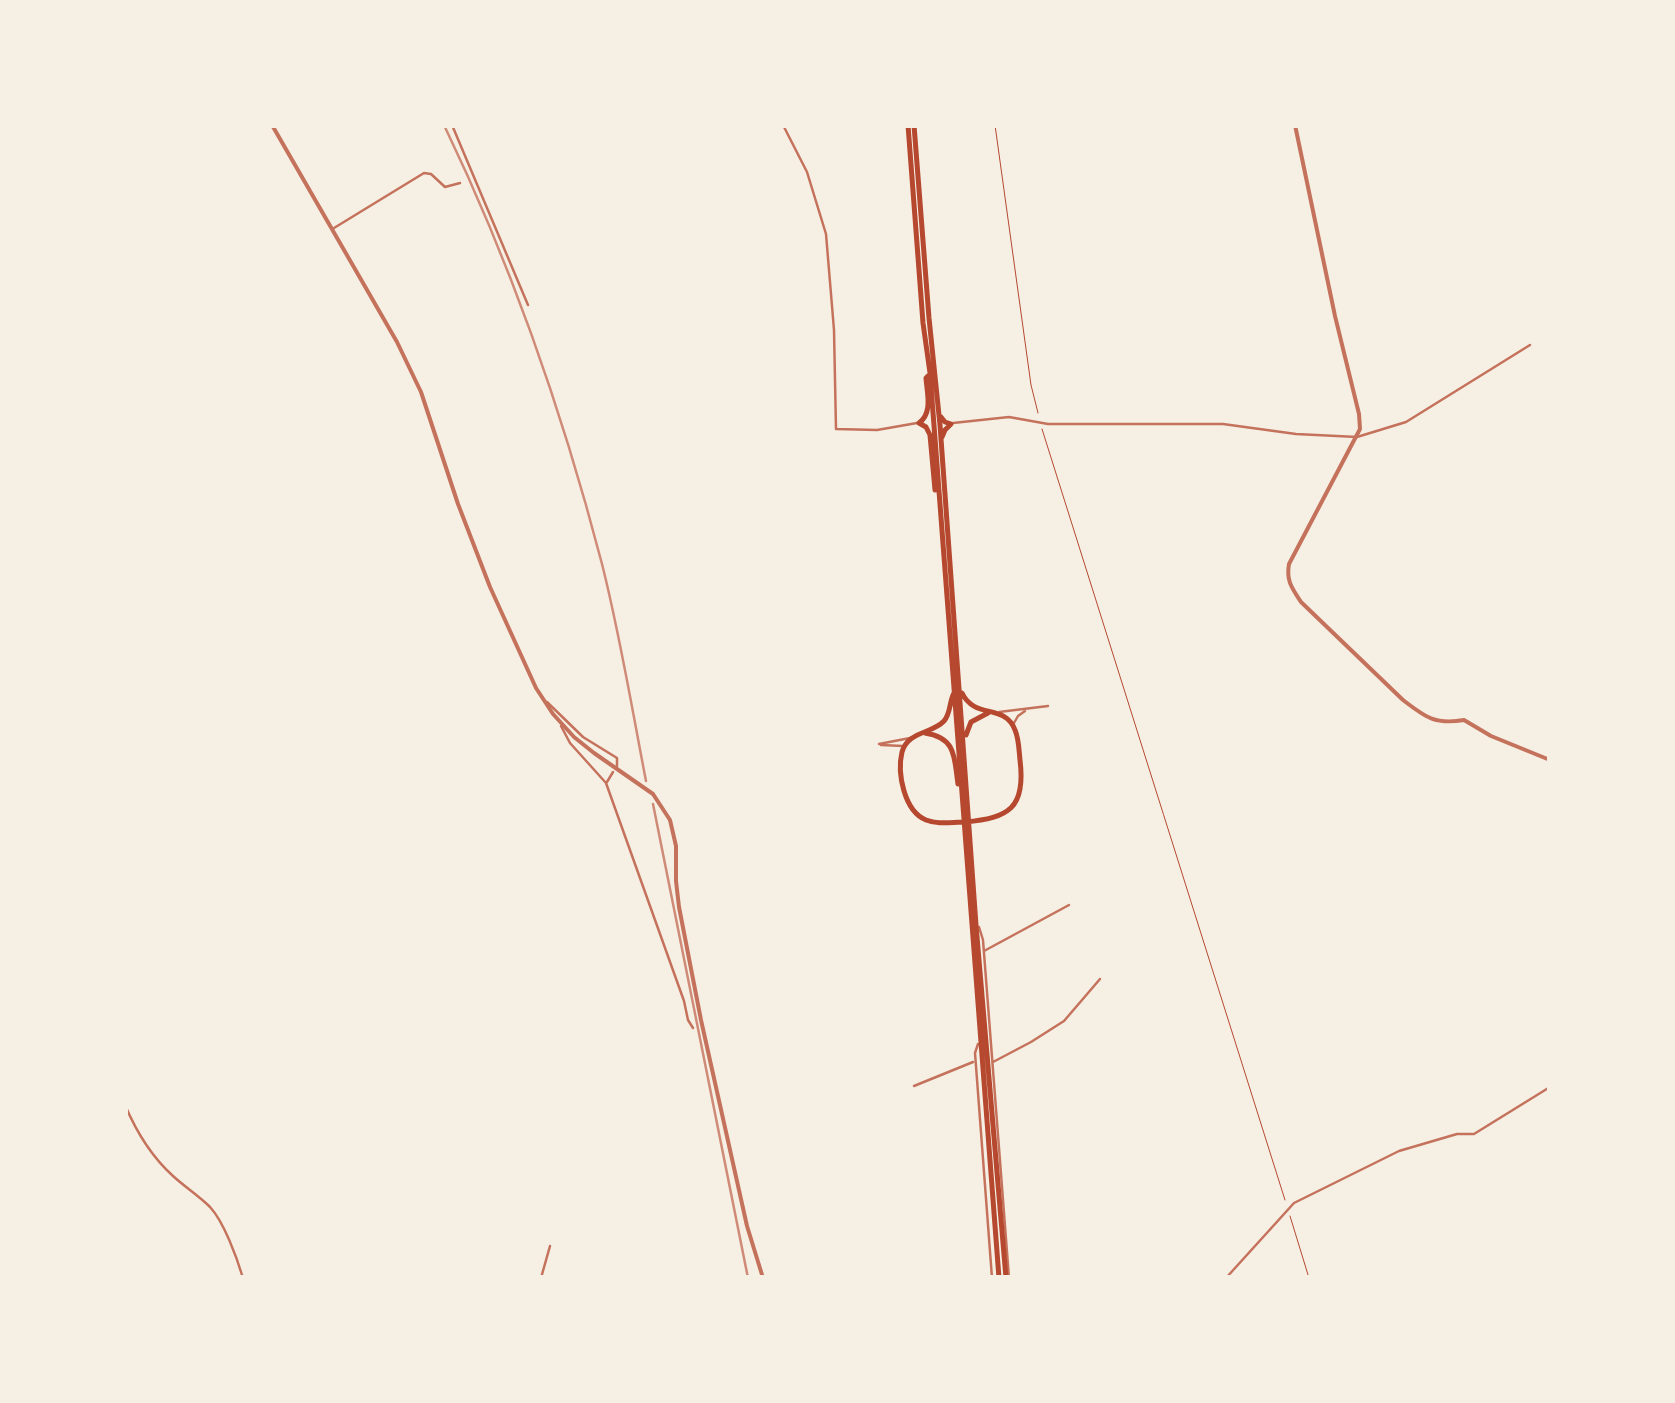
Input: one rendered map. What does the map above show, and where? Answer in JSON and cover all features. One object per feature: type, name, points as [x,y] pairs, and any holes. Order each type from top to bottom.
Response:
[{"type":"highway","points":[[911,125],[923,322],[941,416],[951,424],[942,436],[944,485]]},
{"type":"highway","points":[[932,372],[926,378],[928,410],[919,422],[930,434],[934,487],[940,502]]},
{"type":"highway","points":[[932,372],[959,672],[1002,1278]]},
{"type":"highway","points":[[932,372],[1002,1278]]},
{"type":"highway","points":[[954,693],[942,724],[922,732],[905,746],[904,790],[913,810],[928,821],[948,823],[1000,816],[1009,811],[1021,791],[1014,727],[1008,718],[967,703],[959,672]]},
{"type":"highway","points":[[964,743],[971,722],[995,713]]},
{"type":"highway","points":[[922,732],[938,735],[950,746],[962,796]]},
{"type":"street","points":[[272,125],[412,372],[490,587],[544,699],[606,783],[693,1028]]},
{"type":"street","points":[[452,125],[528,305]]},
{"type":"street","points":[[783,125],[807,172],[826,234],[834,314],[836,429],[877,430],[919,422]]},
{"type":"street","points":[[1295,125],[1360,430],[1289,564],[1287,577],[1301,602],[1418,712],[1444,724],[1464,720],[1491,736],[1550,760]]},
{"type":"street","points":[[333,228],[424,173],[431,174],[444,187],[460,183]]},
{"type":"street","points":[[951,424],[1008,417],[1040,423],[1125,426],[1223,424],[1357,437],[1406,422],[1530,345]]},
{"type":"street","points":[[544,699],[582,736],[617,758],[617,766]]},
{"type":"street","points":[[995,713],[1048,706]]},
{"type":"street","points":[[1008,718],[1014,710]]},
{"type":"street","points":[[1008,718],[1023,710]]},
{"type":"street","points":[[1014,727],[1023,710]]},
{"type":"street","points":[[891,744],[912,738]]},
{"type":"street","points":[[572,740],[653,794],[670,820],[676,846],[677,891],[702,1020],[762,1278]]},
{"type":"street","points":[[891,744],[905,746]]},
{"type":"street","points":[[891,744],[902,761]]},
{"type":"street","points":[[606,783],[613,772]]},
{"type":"street","points":[[984,951],[1070,905]]},
{"type":"street","points":[[976,925],[982,930],[984,951],[1002,1278]]},
{"type":"street","points":[[992,1062],[1064,1021],[1100,979]]},
{"type":"street","points":[[981,1038],[975,1054],[1002,1278]]},
{"type":"street","points":[[914,1086],[976,1060]]},
{"type":"street","points":[[1226,1278],[1294,1203],[1400,1151],[1457,1134],[1474,1134],[1550,1086]]},
{"type":"street","points":[[125,1105],[133,1124],[170,1174],[215,1213],[243,1278]]},
{"type":"street","points":[[540,1278],[550,1246]]},
{"type":"path","points":[[995,125],[1031,385],[1040,423],[1309,1278]]},
{"type":"railway","points":[[444,125],[513,285],[570,452],[608,591],[646,781]]},
{"type":"railway","points":[[653,804],[748,1278]]}]
